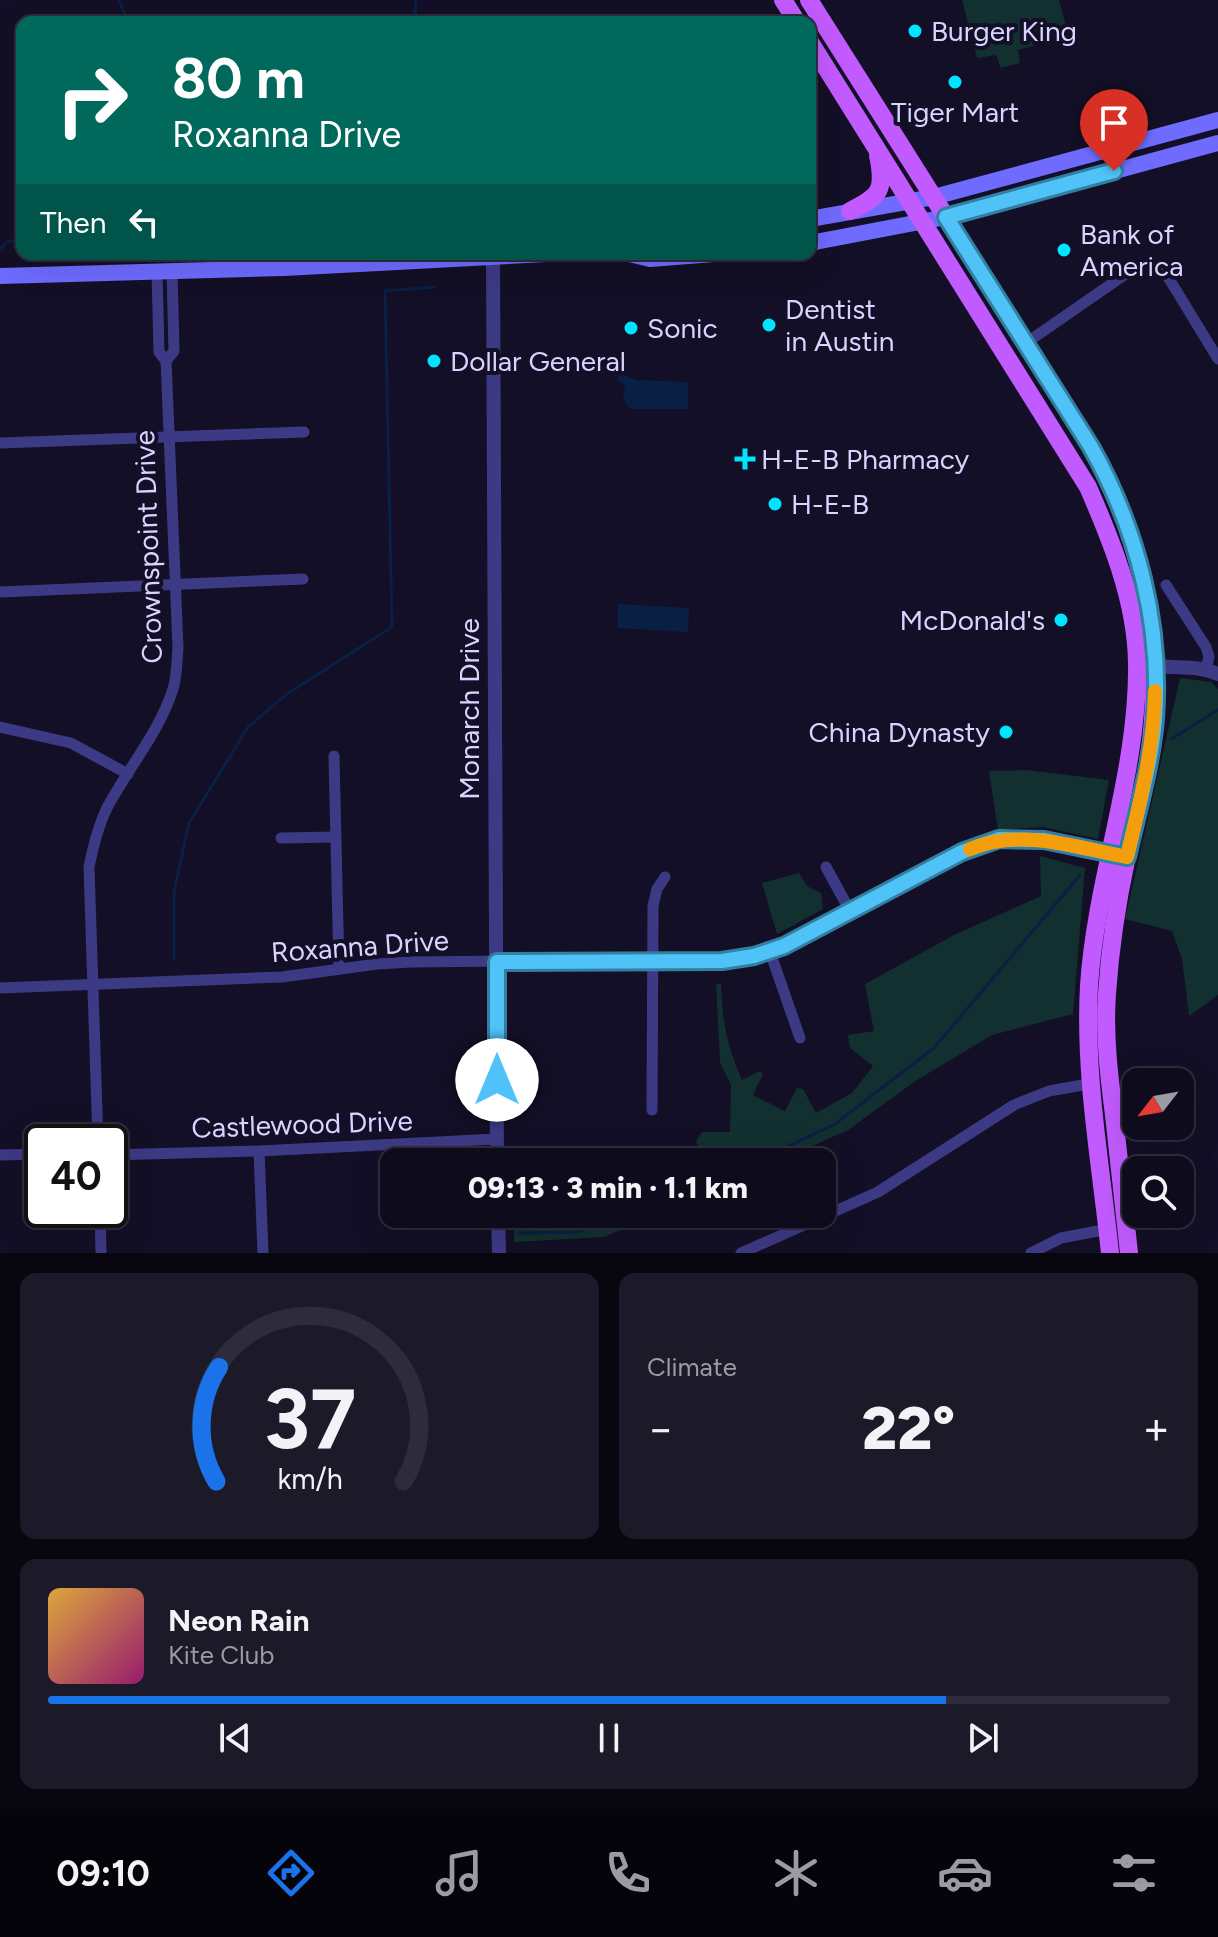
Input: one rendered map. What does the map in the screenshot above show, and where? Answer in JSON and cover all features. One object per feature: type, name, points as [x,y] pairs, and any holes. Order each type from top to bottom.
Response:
[{"type":"main road","points":[[809,0],[1091,447],[1132,538],[1147,595],[1155,667],[1155,718],[1148,766],[1093,936],[1088,1035],[1100,1082],[1129,1253]]},
{"type":"main road","points":[[816,51],[1055,432],[1088,487],[1111,538],[1129,604],[1137,661],[1135,721],[1118,856]]},
{"type":"main road","points":[[816,218],[934,197],[1218,120]]},
{"type":"main road","points":[[816,242],[946,217],[1218,143]]},
{"type":"main road","points":[[850,211],[873,200],[881,186],[877,148]]},
{"type":"main road","points":[[0,276],[319,267],[420,260]]},
{"type":"main road","points":[[1055,432],[1067,432],[1091,447]]},
{"type":"main road","points":[[1100,1082],[1110,1253]]},
{"type":"street","name":"Monarch Drive","points":[[493,260],[497,1148]]},
{"type":"street","points":[[1026,343],[1130,271],[1154,265],[1168,277],[1218,359]]},
{"type":"street","name":"Crownspoint Drive","points":[[97,1124],[89,867],[106,810],[162,719],[174,685],[178,647],[166,361],[159,352],[164,270]]},
{"type":"street","points":[[0,443],[304,432]]},
{"type":"street","points":[[0,592],[303,579]]},
{"type":"street","points":[[1137,661],[1155,667],[1212,671],[1206,647],[1166,585]]},
{"type":"street","points":[[0,727],[71,743],[128,774]]},
{"type":"street","points":[[334,756],[339,969]]},
{"type":"street","points":[[281,838],[335,837]]},
{"type":"street","name":"Roxanna Drive","points":[[0,988],[282,977],[411,962],[722,961],[770,952],[962,852],[999,839],[1044,840],[1118,856]]},
{"type":"street","points":[[826,867],[850,911]]},
{"type":"street","points":[[652,1110],[653,906],[657,889],[665,877]]},
{"type":"street","points":[[770,952],[800,1038]]},
{"type":"street","points":[[741,1253],[878,1192],[1023,1100],[1049,1091],[1100,1082]]},
{"type":"street","name":"Castlewood Drive","points":[[128,1155],[497,1139]]},
{"type":"street","points":[[259,1151],[263,1253]]},
{"type":"street","points":[[0,1155],[24,1154]]},
{"type":"street","points":[[100,1228],[101,1253]]},
{"type":"street","points":[[498,1228],[499,1253]]},
{"type":"street","points":[[1031,1253],[1061,1238],[1108,1229]]},
{"type":"green space","points":[[962,0],[1059,0],[1069,36],[1018,50],[1020,63],[1001,68],[996,55],[977,58]]},
{"type":"green space","points":[[1180,678],[1211,682],[1218,689],[1218,995],[1189,1016],[1182,959],[1172,931],[1125,919]]},
{"type":"green space","points":[[1026,770],[1109,780],[1098,839],[1043,827],[998,830],[989,771]]},
{"type":"green space","points":[[1040,856],[1085,868],[1073,1014],[992,1035],[917,1080],[848,1130],[808,1148],[699,1148],[696,1142],[702,1132],[730,1132],[731,1085],[720,1062],[716,984],[721,983],[726,1033],[742,1080],[760,1071],[763,1074],[753,1095],[785,1111],[797,1088],[803,1089],[816,1113],[852,1093],[873,1066],[850,1048],[848,1035],[874,1031],[865,984],[954,935],[1041,896]]},
{"type":"green space","points":[[799,873],[807,886],[821,893],[823,909],[777,934],[762,883]]},
{"type":"green space","points":[[514,1228],[625,1228],[604,1237],[514,1242]]},
{"type":"water","points":[[621,374],[637,380],[688,382],[688,409],[630,409],[623,398],[625,385],[616,380]]},
{"type":"water","points":[[618,604],[689,608],[688,632],[617,628]]},
{"type":"waterway","points":[[119,0],[126,16]]},
{"type":"waterway","points":[[415,16],[416,0]]},
{"type":"waterway","points":[[0,249],[7,242],[16,240]]},
{"type":"waterway","points":[[174,959],[174,892],[189,823],[248,727],[287,694],[392,627],[385,291],[435,287]]},
{"type":"waterway","points":[[1171,739],[1218,710]]},
{"type":"waterway","points":[[784,1148],[835,1124],[934,1048],[1080,875]]},
{"type":"waterway","points":[[519,1233],[576,1232],[588,1228]]},
{"type":"slow traffic","points":[[970,849],[999,839],[1020,838],[1062,843],[1127,857],[1148,766],[1155,718],[1155,691]]},
{"type":"place","name":"Burger King","points":[[915,31]]},
{"type":"place","name":"Tiger Mart","points":[[955,82]]},
{"type":"place","name":"Bank of America","points":[[1064,250]]},
{"type":"place","name":"Dentist in Austin","points":[[769,325]]},
{"type":"place","name":"Sonic","points":[[631,328]]},
{"type":"place","name":"Dollar General","points":[[434,361]]},
{"type":"place","name":"H-E-B Pharmacy","points":[[745,459]]},
{"type":"place","name":"H-E-B","points":[[775,504]]},
{"type":"place","name":"McDonald's","points":[[1061,620]]},
{"type":"place","name":"China Dynasty","points":[[1006,732]]},
{"type":"route","points":[[497,1080],[497,962],[703,961],[754,956],[784,946],[962,852],[999,839],[1044,840],[1127,857],[1148,766],[1155,718],[1155,667],[1147,595],[1132,538],[1091,447],[946,217],[1114,171]]}]
